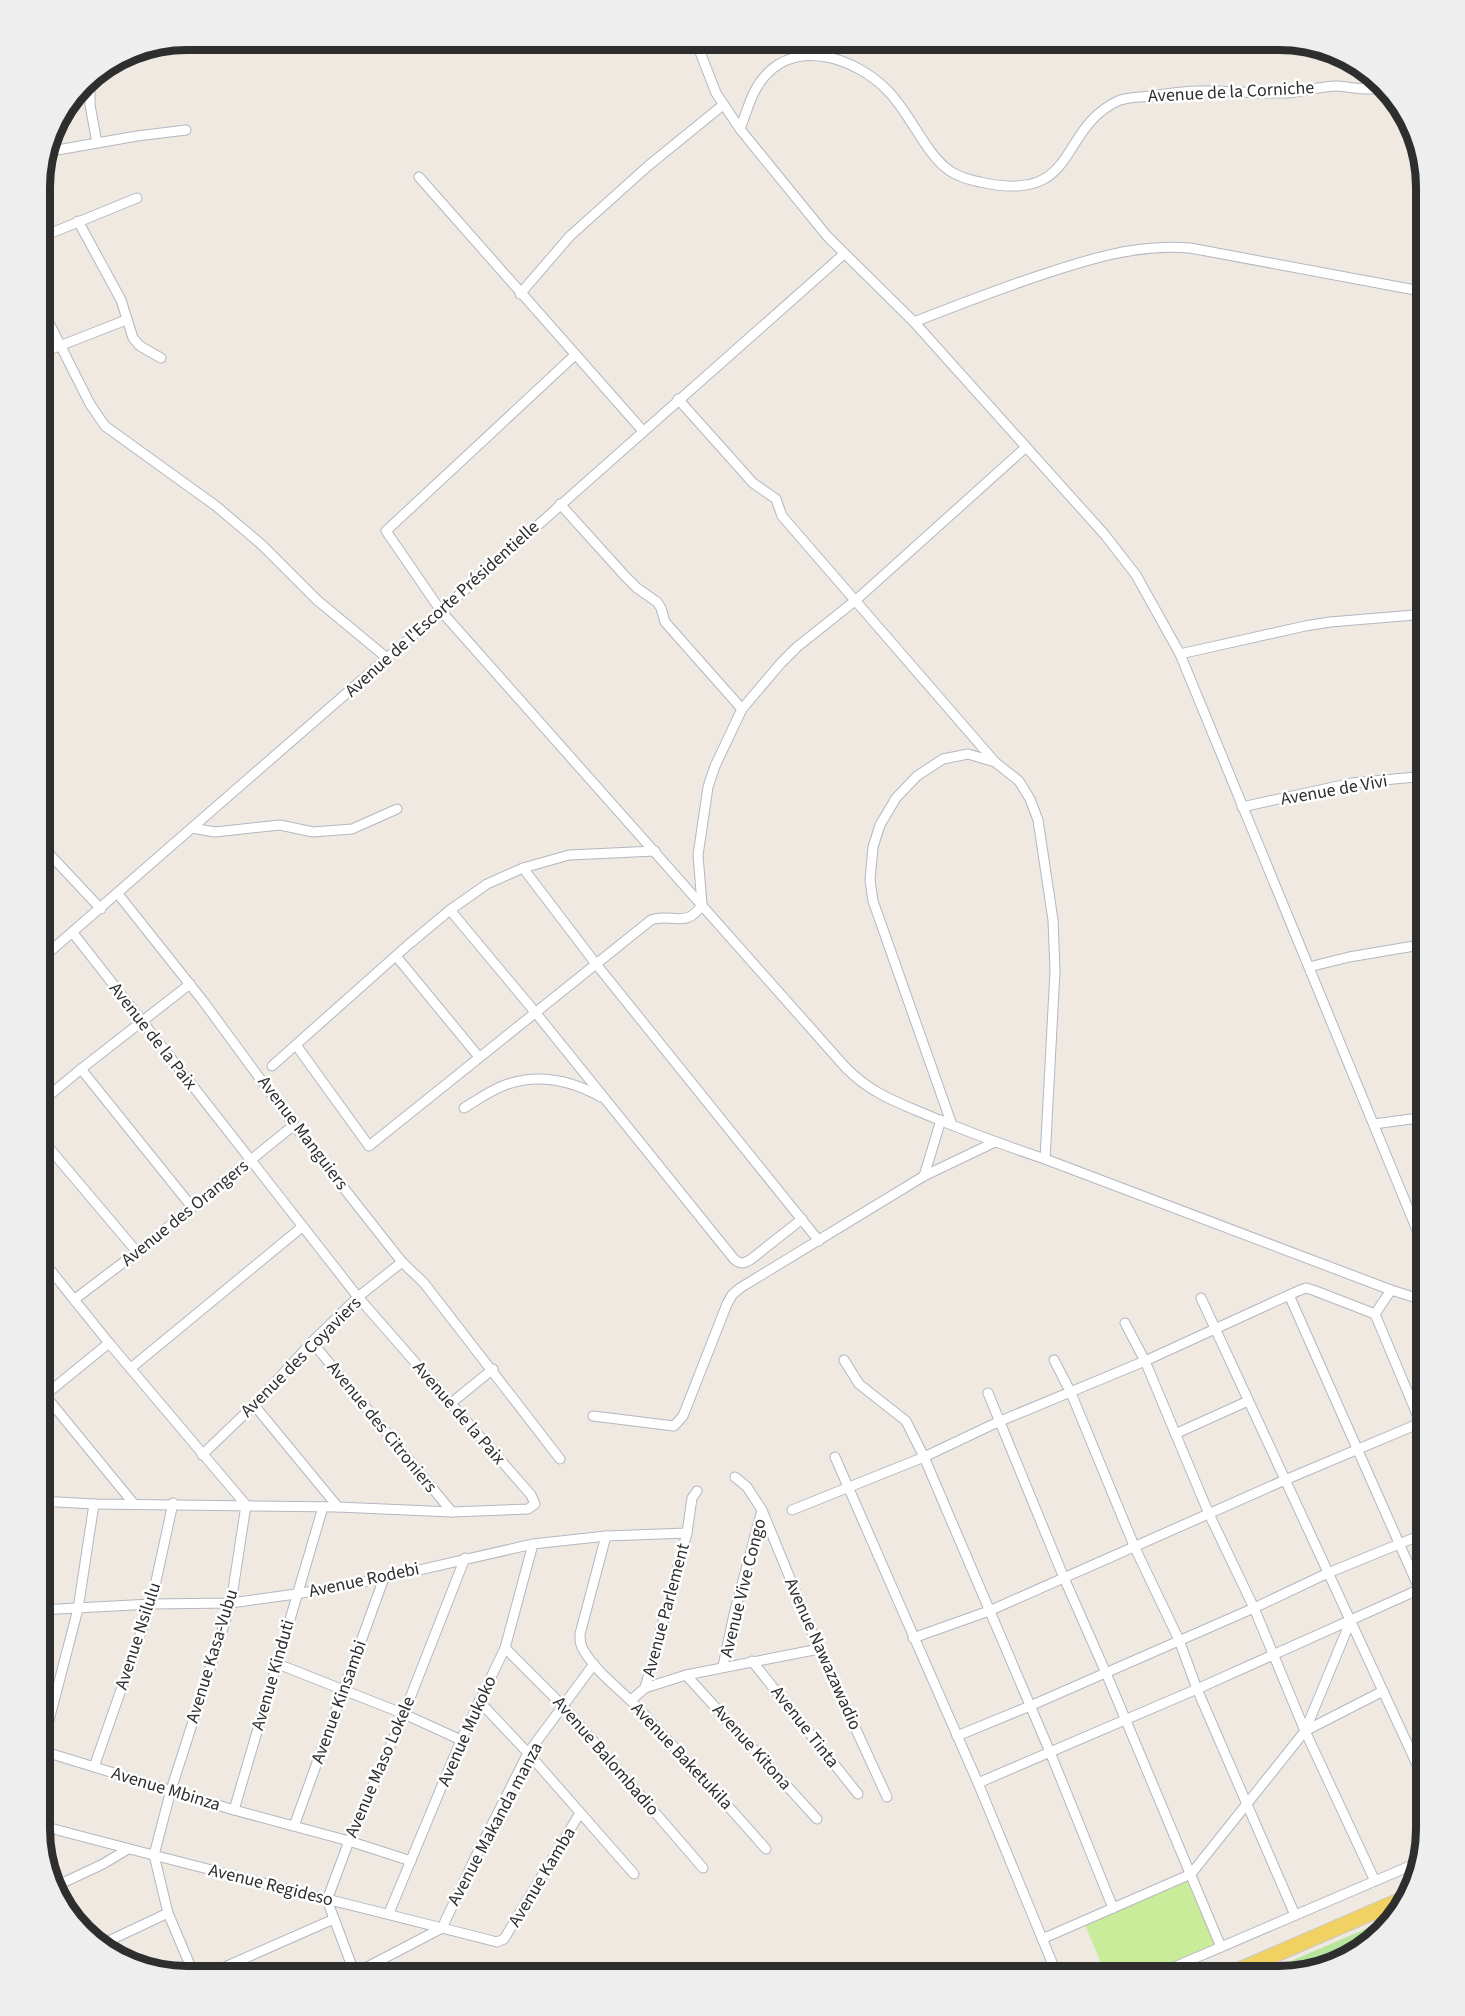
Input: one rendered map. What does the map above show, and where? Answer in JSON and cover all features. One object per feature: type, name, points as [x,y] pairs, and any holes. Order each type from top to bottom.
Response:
[{"type":"main road","points":[[1248,1966],[1394,1902]]},
{"type":"street","points":[[699,49],[716,93],[740,129],[844,254],[914,322],[1121,555],[1154,604],[1180,654],[1415,1225]]},
{"type":"street","name":"Avenue de la Corniche","points":[[740,129],[753,94],[765,75],[779,64],[798,56],[819,55],[864,72],[885,88],[902,107],[936,158],[950,171],[965,178],[992,185],[1025,185],[1040,182],[1051,175],[1062,164],[1103,108],[1123,99],[1196,91],[1290,93],[1335,86],[1375,89]]},
{"type":"street","points":[[90,90],[90,105],[97,143]]},
{"type":"street","points":[[520,294],[570,236],[648,166],[723,105]]},
{"type":"street","points":[[54,151],[186,130]]},
{"type":"street","points":[[419,177],[643,431]]},
{"type":"street","points":[[50,233],[137,198]]},
{"type":"street","points":[[78,220],[121,300],[133,338],[140,346],[161,357]]},
{"type":"street","points":[[914,322],[987,294],[1096,257],[1153,247],[1190,248],[1415,290]]},
{"type":"street","name":"Avenue de l'Escorte Présidentielle","points":[[50,952],[441,611],[844,254]]},
{"type":"street","points":[[50,350],[126,320]]},
{"type":"street","points":[[50,326],[90,404],[105,426],[216,506],[262,545],[317,600],[387,658]]},
{"type":"street","points":[[575,355],[386,531],[441,611],[702,904],[862,1083],[882,1096],[995,1143],[1045,1159],[1415,1298]]},
{"type":"street","points":[[678,399],[753,483],[776,499],[782,516],[995,762],[1019,781],[1030,799],[1038,820],[1053,920],[1054,970],[1045,1159]]},
{"type":"street","points":[[296,1045],[369,1146],[651,920],[659,917],[683,919],[697,911],[702,904],[698,855],[708,787],[715,765],[742,709],[797,647],[856,600],[1025,448]]},
{"type":"street","points":[[560,504],[625,576],[657,602],[664,622],[742,709]]},
{"type":"street","points":[[1180,654],[1305,626],[1415,615]]},
{"type":"street","points":[[952,1125],[873,901],[870,880],[873,847],[880,825],[896,798],[917,776],[943,759],[968,754],[995,762]]},
{"type":"street","name":"Avenue de Vivi","points":[[1242,807],[1352,783],[1415,777]]},
{"type":"street","points":[[192,828],[215,832],[280,825],[313,832],[352,829],[397,809]]},
{"type":"street","points":[[272,1066],[396,956],[477,890],[523,868],[569,855],[655,851]]},
{"type":"street","points":[[50,855],[101,909]]},
{"type":"street","points":[[523,868],[596,964],[819,1241]]},
{"type":"street","name":"Avenue Manguiers","points":[[118,894],[261,1077],[294,1125],[402,1262],[424,1283],[493,1369],[560,1459]]},
{"type":"street","points":[[450,910],[739,1263],[750,1260],[802,1219]]},
{"type":"street","name":"Avenue de la Paix","points":[[50,1502],[338,1507],[452,1512],[528,1509],[535,1503],[531,1495],[358,1297],[73,933]]},
{"type":"street","points":[[1309,967],[1349,957],[1415,946]]},
{"type":"street","points":[[396,956],[479,1058]]},
{"type":"street","points":[[50,1095],[190,984]]},
{"type":"street","points":[[81,1069],[192,1207]]},
{"type":"street","points":[[464,1108],[507,1084],[540,1079],[574,1084],[606,1100]]},
{"type":"street","points":[[1374,1124],[1415,1118]]},
{"type":"street","points":[[924,1176],[941,1120]]},
{"type":"street","name":"Avenue des Orangers","points":[[75,1299],[294,1125]]},
{"type":"street","points":[[593,1416],[674,1426],[680,1421],[732,1295],[924,1176],[995,1143]]},
{"type":"street","points":[[50,1149],[137,1252]]},
{"type":"street","points":[[130,1368],[302,1227]]},
{"type":"street","name":"Avenue des Coyaviers","points":[[202,1455],[254,1405],[312,1342],[358,1297],[402,1262]]},
{"type":"street","points":[[50,1269],[202,1455],[246,1505]]},
{"type":"street","points":[[792,1510],[924,1457],[998,1422],[1145,1361],[1306,1288],[1375,1314],[1415,1411]]},
{"type":"street","points":[[1375,1314],[1391,1290]]},
{"type":"street","points":[[1289,1295],[1415,1578]]},
{"type":"street","points":[[1201,1298],[1415,1761]]},
{"type":"street","points":[[1125,1323],[1145,1361],[1209,1514],[1254,1608],[1305,1731],[1375,1881]]},
{"type":"street","name":"Avenue des Citroniers","points":[[312,1342],[452,1512]]},
{"type":"street","points":[[50,1387],[109,1343]]},
{"type":"street","points":[[844,1360],[859,1384],[906,1421],[924,1457],[1050,1752],[1113,1908]]},
{"type":"street","points":[[1054,1360],[1071,1393],[1134,1548],[1179,1640],[1197,1689],[1295,1915]]},
{"type":"street","points":[[450,1404],[493,1369]]},
{"type":"street","points":[[988,1393],[998,1422],[1221,1947]]},
{"type":"street","points":[[1175,1434],[1248,1401]]},
{"type":"street","points":[[50,1405],[134,1504]]},
{"type":"street","points":[[254,1405],[338,1507]]},
{"type":"street","points":[[913,1638],[989,1611],[1415,1425]]},
{"type":"street","points":[[836,1456],[913,1638],[978,1783],[1053,1966]]},
{"type":"street","name":"Avenue Nawazawadio","points":[[735,1477],[747,1487],[762,1510],[819,1648],[887,1797]]},
{"type":"street","name":"Avenue Parlement","points":[[645,1688],[687,1533],[692,1498],[697,1491]]},
{"type":"street","name":"Avenue Nsilulu","points":[[94,1767],[151,1604],[173,1503]]},
{"type":"street","points":[[50,1714],[78,1609],[94,1504]]},
{"type":"street","name":"Avenue Kasa-Vubu","points":[[190,1966],[168,1913],[154,1856],[171,1790],[231,1603],[246,1505]]},
{"type":"street","name":"Avenue Kinduti","points":[[234,1810],[323,1507]]},
{"type":"street","name":"Avenue Vive Congo","points":[[723,1666],[734,1614],[762,1510]]},
{"type":"street","name":"Avenue Rodebi","points":[[50,1610],[151,1604],[231,1603],[384,1578],[532,1544],[606,1536],[687,1533]]},
{"type":"street","name":"Avenue Baketukila","points":[[606,1536],[580,1634],[584,1652],[691,1764],[766,1850]]},
{"type":"street","points":[[957,1736],[1254,1608],[1328,1573],[1415,1537]]},
{"type":"street","name":"Avenue Mukoko","points":[[389,1913],[460,1740],[505,1648],[532,1544]]},
{"type":"street","name":"Avenue Maso Lokele","points":[[327,1900],[465,1558]]},
{"type":"street","name":"Avenue Kinsambi","points":[[294,1826],[384,1578]]},
{"type":"street","points":[[978,1783],[1197,1689],[1415,1591]]},
{"type":"street","points":[[1042,1939],[1191,1874],[1305,1731],[1351,1620]]},
{"type":"street","name":"Avenue Balombadio","points":[[505,1648],[564,1707],[703,1868]]},
{"type":"street","points":[[631,1700],[645,1688],[686,1674],[819,1648]]},
{"type":"street","name":"Avenue Tinta","points":[[753,1661],[858,1794]]},
{"type":"street","points":[[278,1664],[404,1713],[460,1740]]},
{"type":"street","name":"Avenue Makanda manza","points":[[442,1928],[528,1753],[594,1665]]},
{"type":"street","name":"Avenue Kitona","points":[[686,1674],[817,1819]]},
{"type":"street","points":[[1305,1731],[1383,1691]]},
{"type":"street","points":[[479,1701],[634,1874]]},
{"type":"street","name":"Avenue Mbinza","points":[[50,1754],[411,1861]]},
{"type":"street","name":"Avenue Kamba","points":[[502,1940],[580,1812]]},
{"type":"street","name":"Avenue Regideso","points":[[50,1828],[327,1900],[389,1913],[497,1942],[502,1940]]},
{"type":"street","points":[[61,1884],[103,1864],[128,1849]]},
{"type":"street","points":[[1177,1966],[1411,1866]]},
{"type":"street","points":[[327,1900],[350,1966]]},
{"type":"street","points":[[108,1941],[168,1913]]},
{"type":"street","points":[[227,1966],[334,1920]]},
{"type":"street","points":[[372,1966],[442,1928]]},
{"type":"green space","points":[[1188,1881],[1215,1945],[1165,1966],[1102,1966],[1085,1925]]},
{"type":"green space","points":[[1377,1924],[1362,1938],[1331,1956],[1314,1962],[1280,1966]]}]
